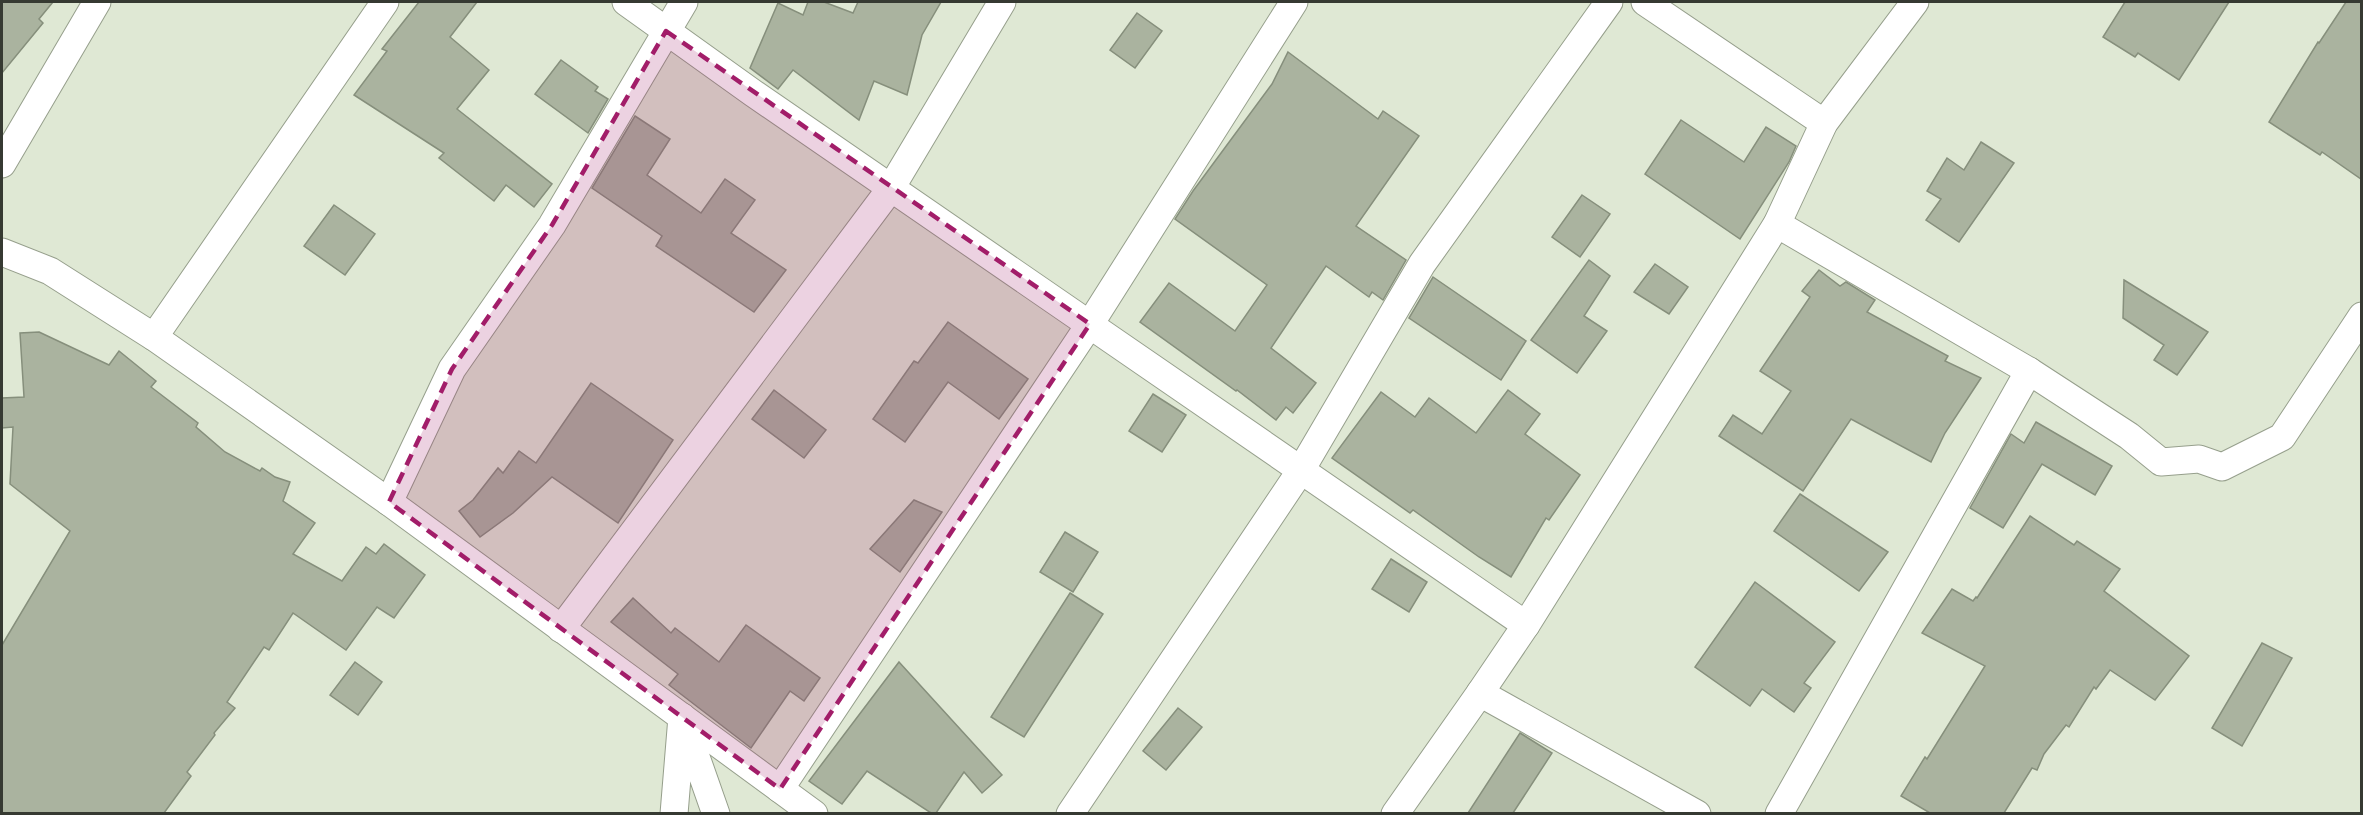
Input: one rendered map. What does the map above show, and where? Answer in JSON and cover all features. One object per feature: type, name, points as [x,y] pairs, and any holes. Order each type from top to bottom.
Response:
[{"type":"street","points":[[2,164],[98,2]]},
{"type":"street","points":[[154,338],[385,2]]},
{"type":"street","points":[[626,2],[891,188],[1526,625]]},
{"type":"street","points":[[389,502],[452,369],[552,225],[684,2]]},
{"type":"street","points":[[561,628],[891,188],[1002,2]]},
{"type":"street","points":[[780,789],[1090,324],[1294,2]]},
{"type":"street","points":[[1070,813],[1301,470],[1422,264],[1609,2]]},
{"type":"street","points":[[1645,2],[1824,123]]},
{"type":"street","points":[[1395,813],[1526,625],[1777,224],[1824,123],[1915,2]]},
{"type":"street","points":[[1777,224],[2029,371],[2129,436],[2161,462],[2199,459],[2222,467],[2282,437],[2361,316]]},
{"type":"street","points":[[2,252],[50,271],[154,338],[389,502],[814,813]]},
{"type":"street","points":[[1779,813],[2029,371]]},
{"type":"street","points":[[1480,693],[1696,813]]},
{"type":"street","points":[[674,813],[682,717]]},
{"type":"street","points":[[682,717],[716,813]]},
{"type":"highlighted area","points":[[666,31],[1090,324],[780,789],[389,502],[452,369],[552,225]]},
{"type":"building","points":[[2,2],[53,2],[39,19],[43,23],[2,73]]},
{"type":"building","points":[[419,2],[477,2],[450,37],[489,70],[457,109],[552,184],[534,207],[506,185],[494,201],[439,158],[444,153],[354,95],[387,51],[382,49]]},
{"type":"building","points":[[808,2],[824,2],[853,13],[858,2],[941,2],[922,35],[907,95],[874,81],[859,120],[793,70],[778,89],[750,68],[778,3],[803,15]]},
{"type":"building","points":[[2125,2],[2229,2],[2179,80],[2138,53],[2135,57],[2103,37]]},
{"type":"building","points":[[2346,2],[2361,2],[2361,179],[2322,152],[2320,155],[2269,122],[2318,42]]},
{"type":"building","points":[[1137,13],[1162,31],[1135,68],[1110,50]]},
{"type":"building","points":[[1288,52],[1378,119],[1383,111],[1419,136],[1356,226],[1406,260],[1383,300],[1372,292],[1369,297],[1326,266],[1271,348],[1316,383],[1293,413],[1286,407],[1276,420],[1140,322],[1169,283],[1235,331],[1267,285],[1175,219],[1272,84]]},
{"type":"building","points":[[561,60],[598,87],[595,91],[608,99],[588,133],[535,94]]},
{"type":"building","points":[[635,116],[670,139],[647,175],[701,213],[725,179],[755,200],[731,233],[786,270],[754,312],[656,246],[662,236],[592,188]]},
{"type":"building","points":[[1681,120],[1744,162],[1766,127],[1796,146],[1789,162],[1740,239],[1645,174]]},
{"type":"building","points":[[1981,142],[2014,163],[1959,242],[1926,220],[1941,199],[1927,191],[1947,158],[1964,170]]},
{"type":"building","points":[[1582,195],[1610,214],[1580,257],[1552,237]]},
{"type":"building","points":[[334,205],[375,234],[345,275],[304,246]]},
{"type":"building","points":[[1589,260],[1610,276],[1584,316],[1607,331],[1577,373],[1531,340]]},
{"type":"building","points":[[1655,264],[1688,287],[1669,314],[1634,292]]},
{"type":"building","points":[[1819,270],[1840,286],[1846,282],[1875,300],[1867,312],[1948,356],[1945,361],[1981,378],[1945,433],[1931,462],[1851,419],[1803,491],[1719,436],[1733,415],[1762,434],[1791,391],[1760,371],[1810,297],[1802,291]]},
{"type":"building","points":[[1433,277],[1526,341],[1501,380],[1409,318]]},
{"type":"building","points":[[2124,280],[2208,332],[2177,375],[2154,360],[2164,345],[2123,318]]},
{"type":"building","points":[[948,322],[1028,379],[999,419],[948,382],[905,442],[873,419],[914,361],[918,363]]},
{"type":"building","points":[[39,332],[109,365],[119,351],[156,381],[151,387],[198,423],[196,427],[225,452],[260,471],[262,468],[275,477],[290,482],[283,501],[315,523],[293,554],[342,581],[366,547],[376,554],[384,544],[425,575],[394,618],[377,607],[346,650],[293,613],[269,650],[264,647],[227,702],[235,708],[187,772],[191,776],[164,813],[2,813],[2,645],[70,531],[10,484],[13,427],[2,428],[2,398],[24,397],[20,333]]},
{"type":"building","points":[[591,383],[673,440],[618,523],[552,477],[513,513],[480,537],[459,511],[473,500],[498,468],[503,473],[519,451],[536,463]]},
{"type":"building","points":[[774,390],[826,430],[804,458],[752,419]]},
{"type":"building","points":[[1508,390],[1540,414],[1525,434],[1580,475],[1549,520],[1546,518],[1511,577],[1413,510],[1410,513],[1332,458],[1381,392],[1415,417],[1429,398],[1476,433]]},
{"type":"building","points":[[1153,394],[1186,415],[1162,452],[1129,431]]},
{"type":"building","points":[[2036,422],[2112,466],[2095,495],[2042,464],[2003,528],[1970,508],[2011,434],[2024,443]]},
{"type":"building","points":[[1800,494],[1888,552],[1859,591],[1774,531]]},
{"type":"building","points":[[914,500],[942,512],[900,572],[870,549]]},
{"type":"building","points":[[2030,516],[2074,545],[2077,541],[2120,569],[2104,591],[2189,656],[2155,700],[2110,670],[2096,689],[2094,687],[2069,727],[2066,725],[2044,754],[2037,770],[2032,768],[2004,813],[1930,813],[1901,796],[1985,666],[1922,633],[1952,589],[1973,601],[1977,598]]},
{"type":"building","points":[[1065,532],[1098,552],[1073,592],[1040,572]]},
{"type":"building","points":[[1391,559],[1427,582],[1409,612],[1372,589]]},
{"type":"building","points":[[1755,582],[1835,642],[1804,683],[1811,688],[1794,712],[1762,689],[1750,706],[1695,667]]},
{"type":"building","points":[[1070,593],[1103,614],[1024,737],[991,717]]},
{"type":"building","points":[[633,598],[671,633],[675,628],[719,662],[746,625],[820,678],[804,701],[790,691],[751,748],[669,685],[678,674],[611,622]]},
{"type":"building","points":[[2262,643],[2292,658],[2242,746],[2212,728]]},
{"type":"building","points":[[355,662],[382,682],[358,715],[330,695]]},
{"type":"building","points":[[899,662],[1002,775],[982,793],[964,772],[936,813],[931,813],[867,771],[842,804],[809,781]]},
{"type":"building","points":[[1178,708],[1202,727],[1166,770],[1143,751]]},
{"type":"building","points":[[1520,733],[1552,753],[1513,813],[1468,813]]}]
